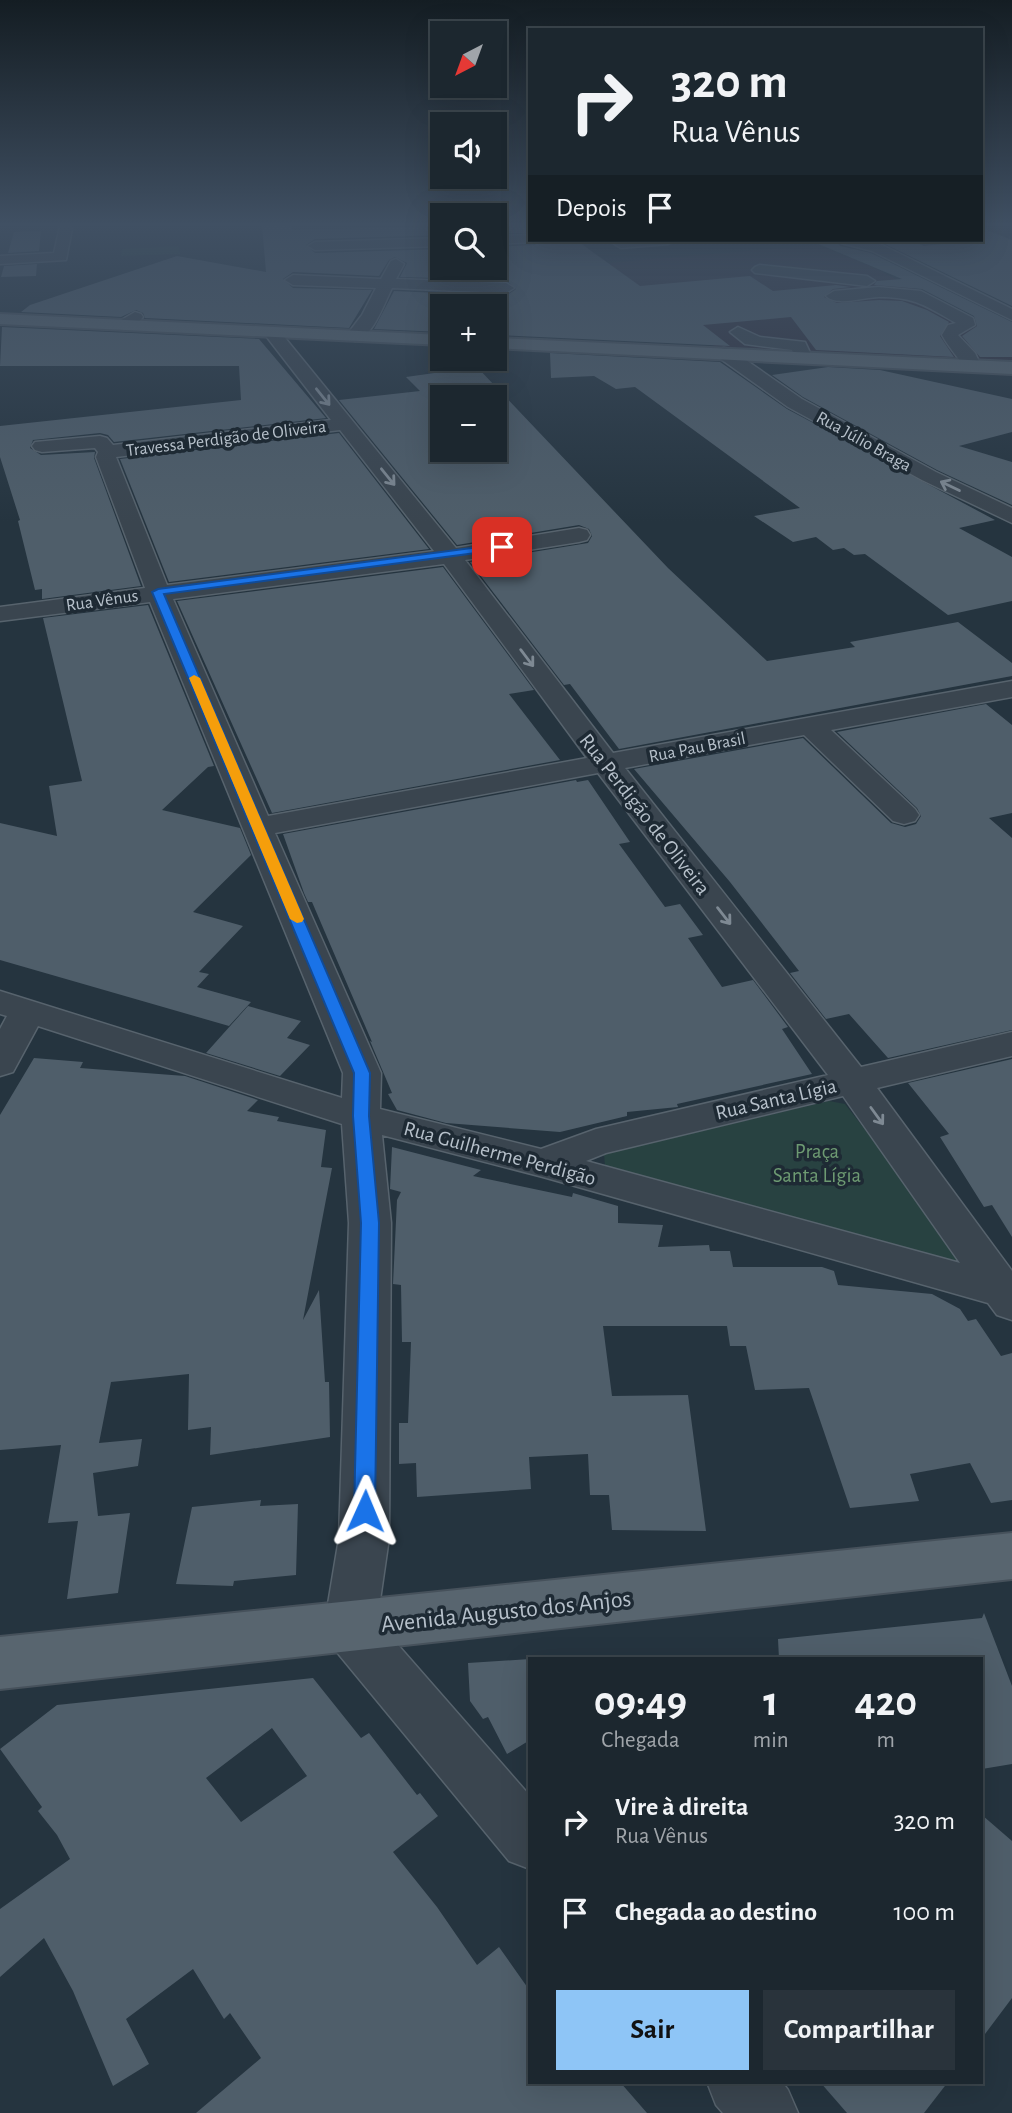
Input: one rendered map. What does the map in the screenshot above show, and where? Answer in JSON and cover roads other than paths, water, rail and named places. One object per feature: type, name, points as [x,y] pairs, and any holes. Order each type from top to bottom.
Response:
[{"type":"main road","points":[[195,325],[430,339]]},
{"type":"main road","points":[[507,344],[1012,368]]},
{"type":"main road","name":"Avenida Augusto dos Anjos","points":[[0,1663],[1012,1556]]},
{"type":"street","points":[[355,336],[362,325]]},
{"type":"street","points":[[965,325],[950,332],[958,349],[969,357],[972,366]]},
{"type":"street","name":"Rua Perdigão de Oliveira","points":[[259,328],[345,424],[450,555],[606,764],[852,1081],[1008,1297]]},
{"type":"street","points":[[738,332],[745,339],[755,342],[799,346],[803,357]]},
{"type":"street","points":[[945,365],[945,356],[958,349]]},
{"type":"street","name":"Rua Júlio Braga","points":[[724,353],[794,403],[929,476],[1012,516]]},
{"type":"street","name":"Travessa Perdigão de Oliveira","points":[[108,453],[345,424]]},
{"type":"street","points":[[42,446],[100,442],[108,453],[158,592],[362,1073],[361,1116],[370,1223],[364,1538],[350,1628],[528,1838]]},
{"type":"street","name":"Rua Vênus","points":[[0,614],[450,555],[579,535]]},
{"type":"street","name":"Rua Pau Brasil","points":[[258,827],[1012,689]]},
{"type":"street","points":[[810,726],[904,816]]},
{"type":"street","points":[[0,1064],[14,1006]]},
{"type":"street","name":"Rua Guilherme Perdigão","points":[[14,1006],[361,1116],[544,1163],[1008,1297]]},
{"type":"street","name":"Rua Santa Lígia","points":[[544,1163],[596,1142],[1012,1044]]},
{"type":"street","points":[[741,2084],[765,2113]]},
{"type":"park label","name":"Praça Santa Lígia","points":[[817,1163]]}]
